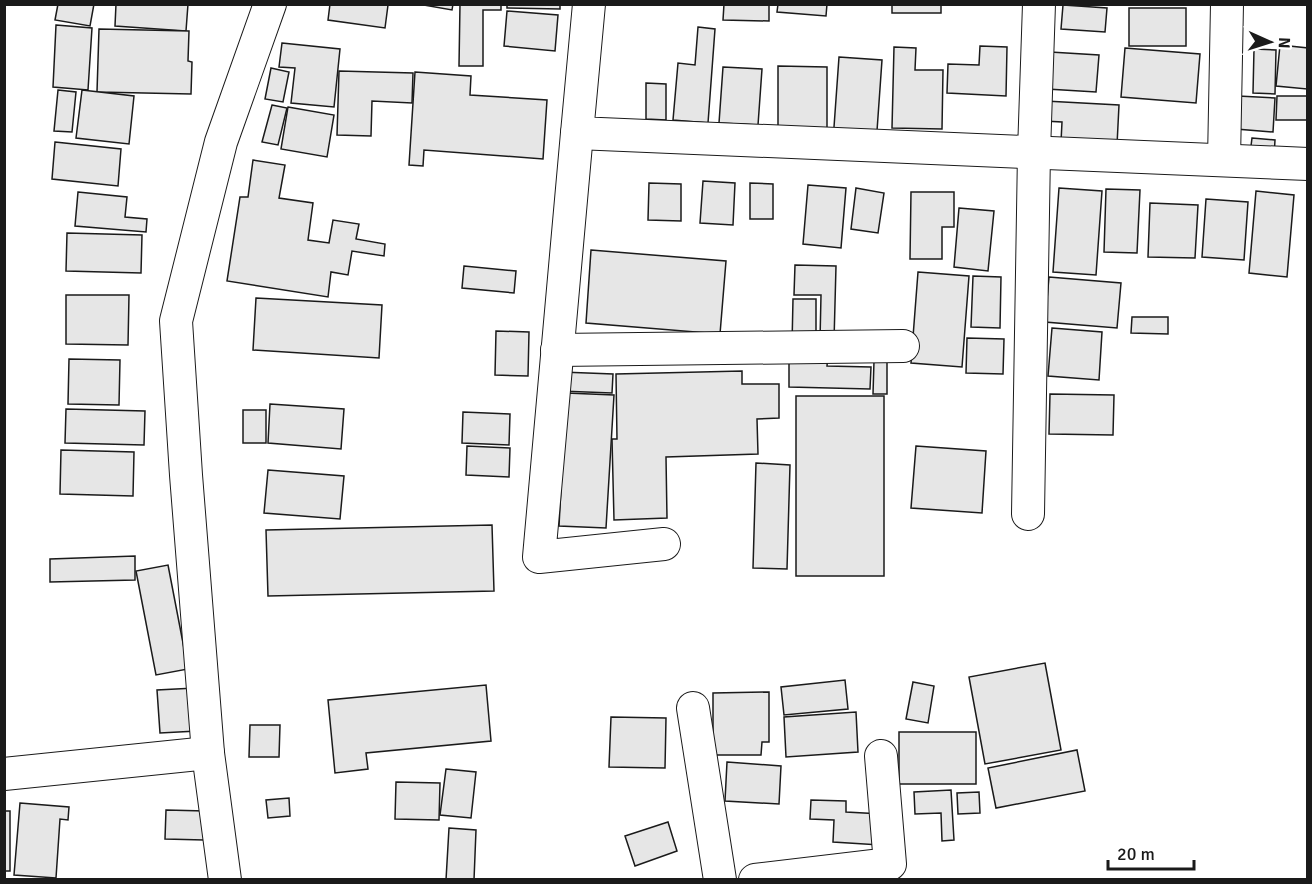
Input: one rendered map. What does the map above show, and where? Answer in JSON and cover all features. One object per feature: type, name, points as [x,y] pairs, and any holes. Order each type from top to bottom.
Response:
[{"type":"street","points":[[225,879],[208,753],[176,321],[221,142],[270,4]]},
{"type":"street","points":[[589,4],[539,557],[664,544]]},
{"type":"street","points":[[1028,514],[1034,152],[1039,4]]},
{"type":"street","points":[[1224,160],[1227,4]]},
{"type":"street","points":[[577,133],[1308,164]]},
{"type":"street","points":[[557,350],[903,346]]},
{"type":"street","points":[[693,708],[720,879]]},
{"type":"street","points":[[4,774],[208,753]]},
{"type":"street","points":[[755,879],[890,864],[881,756]]},
{"type":"building","points":[[58,4],[94,4],[90,26],[55,20]]},
{"type":"building","points":[[116,4],[188,4],[186,31],[115,26]]},
{"type":"building","points":[[330,4],[388,5],[385,28],[328,20]]},
{"type":"building","points":[[418,4],[453,4],[452,10]]},
{"type":"building","points":[[460,4],[501,4],[501,10],[483,10],[483,66],[459,66]]},
{"type":"building","points":[[507,4],[560,4],[560,9],[507,8]]},
{"type":"building","points":[[724,4],[769,4],[769,21],[723,20]]},
{"type":"building","points":[[778,4],[827,4],[826,16],[777,12]]},
{"type":"building","points":[[892,4],[941,4],[941,13],[892,13]]},
{"type":"building","points":[[1063,5],[1107,8],[1105,32],[1061,29]]},
{"type":"building","points":[[1129,8],[1186,8],[1186,46],[1129,46]]},
{"type":"building","points":[[507,11],[558,15],[555,51],[504,46]]},
{"type":"building","points":[[56,25],[92,28],[88,90],[53,87]]},
{"type":"building","points":[[698,27],[715,29],[708,123],[673,120],[678,63],[695,65]]},
{"type":"building","points":[[99,29],[189,31],[188,61],[192,62],[191,94],[97,92]]},
{"type":"building","points":[[282,43],[340,49],[334,107],[291,103],[295,68],[279,67]]},
{"type":"building","points":[[1280,45],[1308,48],[1307,89],[1276,86]]},
{"type":"building","points":[[980,46],[1007,47],[1006,96],[947,93],[948,64],[979,65]]},
{"type":"building","points":[[894,47],[916,48],[915,70],[943,70],[942,129],[892,128]]},
{"type":"building","points":[[1125,48],[1200,54],[1196,103],[1121,97]]},
{"type":"building","points":[[1254,49],[1276,50],[1275,94],[1253,93]]},
{"type":"building","points":[[1050,52],[1099,55],[1096,92],[1047,89]]},
{"type":"building","points":[[839,57],[882,60],[876,145],[833,141]]},
{"type":"building","points":[[778,66],[827,67],[827,130],[778,130]]},
{"type":"building","points":[[723,67],[762,69],[758,125],[719,123]]},
{"type":"building","points":[[271,68],[289,72],[283,102],[265,99]]},
{"type":"building","points":[[339,71],[413,73],[412,103],[372,101],[371,136],[337,135]]},
{"type":"building","points":[[415,72],[471,76],[470,95],[547,100],[543,159],[424,150],[423,166],[409,165]]},
{"type":"building","points":[[646,83],[666,84],[666,120],[646,119]]},
{"type":"building","points":[[58,90],[76,92],[72,132],[54,131]]},
{"type":"building","points":[[82,90],[134,96],[129,144],[76,138]]},
{"type":"building","points":[[1238,96],[1275,98],[1273,132],[1236,129]]},
{"type":"building","points":[[1277,96],[1308,96],[1308,120],[1276,120]]},
{"type":"building","points":[[1045,101],[1119,105],[1117,145],[1061,142],[1062,122],[1044,121]]},
{"type":"building","points":[[272,105],[287,108],[278,145],[262,142]]},
{"type":"building","points":[[288,107],[334,115],[327,157],[281,149]]},
{"type":"building","points":[[1252,138],[1275,140],[1274,157],[1250,154]]},
{"type":"building","points":[[55,142],[121,149],[118,186],[52,179]]},
{"type":"building","points":[[253,160],[285,165],[279,198],[313,203],[308,240],[329,243],[333,220],[359,224],[356,239],[385,244],[384,256],[352,251],[348,275],[331,272],[328,297],[227,281],[240,197],[248,197]]},
{"type":"building","points":[[703,181],[735,183],[733,225],[700,223]]},
{"type":"building","points":[[649,183],[681,184],[681,221],[648,220]]},
{"type":"building","points":[[750,183],[773,184],[773,219],[750,219]]},
{"type":"building","points":[[808,185],[846,188],[841,248],[803,244]]},
{"type":"building","points":[[856,188],[884,193],[878,233],[851,229]]},
{"type":"building","points":[[1059,188],[1102,191],[1096,275],[1053,272]]},
{"type":"building","points":[[1106,189],[1140,190],[1137,253],[1104,252]]},
{"type":"building","points":[[1256,191],[1294,195],[1287,277],[1249,273]]},
{"type":"building","points":[[78,192],[127,197],[125,217],[147,219],[146,232],[75,226]]},
{"type":"building","points":[[911,192],[954,192],[954,227],[942,227],[942,259],[910,259]]},
{"type":"building","points":[[1206,199],[1248,202],[1244,260],[1202,257]]},
{"type":"building","points":[[1150,203],[1198,205],[1195,258],[1148,257]]},
{"type":"building","points":[[959,208],[994,211],[988,271],[954,267]]},
{"type":"building","points":[[67,233],[142,235],[141,273],[66,271]]},
{"type":"building","points":[[591,250],[726,261],[720,334],[586,323]]},
{"type":"building","points":[[795,265],[836,266],[834,341],[820,341],[821,295],[794,295]]},
{"type":"building","points":[[464,266],[516,271],[514,293],[462,288]]},
{"type":"building","points":[[918,272],[969,276],[962,367],[911,363]]},
{"type":"building","points":[[973,276],[1001,277],[1000,328],[971,327]]},
{"type":"building","points":[[1049,277],[1121,283],[1117,328],[1045,322]]},
{"type":"building","points":[[66,295],[129,295],[128,345],[66,344]]},
{"type":"building","points":[[256,298],[382,305],[379,358],[253,350]]},
{"type":"building","points":[[793,299],[816,299],[816,345],[792,345]]},
{"type":"building","points":[[1132,317],[1168,317],[1168,334],[1131,333]]},
{"type":"building","points":[[1052,328],[1102,332],[1099,380],[1048,376]]},
{"type":"building","points":[[496,331],[529,332],[528,376],[495,375]]},
{"type":"building","points":[[967,338],[1004,339],[1003,374],[966,373]]},
{"type":"building","points":[[789,353],[828,353],[827,366],[871,367],[870,389],[789,387]]},
{"type":"building","points":[[69,359],[120,360],[119,405],[68,404]]},
{"type":"building","points":[[874,361],[887,362],[887,394],[873,394]]},
{"type":"building","points":[[742,371],[742,384],[779,384],[779,418],[757,419],[758,454],[666,457],[667,518],[614,520],[612,439],[617,439],[616,374]]},
{"type":"building","points":[[561,372],[613,374],[612,393],[560,391]]},
{"type":"building","points":[[566,393],[614,395],[606,528],[559,526]]},
{"type":"building","points":[[1050,394],[1114,395],[1113,435],[1049,434]]},
{"type":"building","points":[[796,396],[884,396],[884,576],[796,576]]},
{"type":"building","points":[[270,404],[344,409],[341,449],[268,443]]},
{"type":"building","points":[[66,409],[145,411],[144,445],[65,443]]},
{"type":"building","points":[[243,410],[266,410],[266,443],[243,443]]},
{"type":"building","points":[[463,412],[510,414],[509,445],[462,443]]},
{"type":"building","points":[[467,446],[510,448],[509,477],[466,475]]},
{"type":"building","points":[[916,446],[986,451],[982,513],[911,508]]},
{"type":"building","points":[[61,450],[134,452],[133,496],[60,494]]},
{"type":"building","points":[[756,463],[790,465],[787,569],[753,568]]},
{"type":"building","points":[[268,470],[344,476],[340,519],[264,513]]},
{"type":"building","points":[[492,525],[494,591],[268,596],[266,530]]},
{"type":"building","points":[[135,556],[135,580],[50,582],[50,559]]},
{"type":"building","points":[[168,565],[188,669],[156,675],[136,571]]},
{"type":"building","points":[[1045,663],[1061,750],[985,764],[969,677]]},
{"type":"building","points":[[845,680],[848,709],[784,715],[781,687]]},
{"type":"building","points":[[913,682],[934,686],[928,723],[906,719]]},
{"type":"building","points":[[486,685],[491,741],[366,753],[368,769],[335,773],[328,700]]},
{"type":"building","points":[[195,688],[197,731],[160,733],[157,690]]},
{"type":"building","points":[[769,692],[769,742],[762,742],[761,755],[713,755],[713,693]]},
{"type":"building","points":[[856,712],[858,752],[786,757],[784,717]]},
{"type":"building","points":[[611,717],[666,718],[665,768],[609,767]]},
{"type":"building","points":[[250,725],[280,725],[279,757],[249,757]]},
{"type":"building","points":[[899,732],[976,732],[976,784],[899,784]]},
{"type":"building","points":[[1077,750],[1085,791],[996,808],[988,768]]},
{"type":"building","points":[[727,762],[781,766],[779,804],[725,801]]},
{"type":"building","points":[[446,769],[476,772],[471,818],[440,815]]},
{"type":"building","points":[[396,782],[440,783],[439,820],[395,819]]},
{"type":"building","points":[[951,790],[954,840],[942,841],[941,813],[915,814],[914,792]]},
{"type":"building","points":[[979,792],[980,813],[958,814],[957,793]]},
{"type":"building","points":[[289,798],[290,816],[268,818],[266,800]]},
{"type":"building","points":[[811,800],[846,801],[846,812],[882,814],[880,845],[833,842],[834,820],[810,819]]},
{"type":"building","points":[[20,803],[69,807],[68,820],[60,819],[56,878],[14,875]]},
{"type":"building","points":[[166,810],[205,811],[204,840],[165,839]]},
{"type":"building","points":[[4,811],[10,811],[10,871],[4,871]]},
{"type":"building","points":[[668,822],[677,851],[635,866],[625,836]]},
{"type":"building","points":[[449,828],[476,830],[474,880],[446,880]]}]
